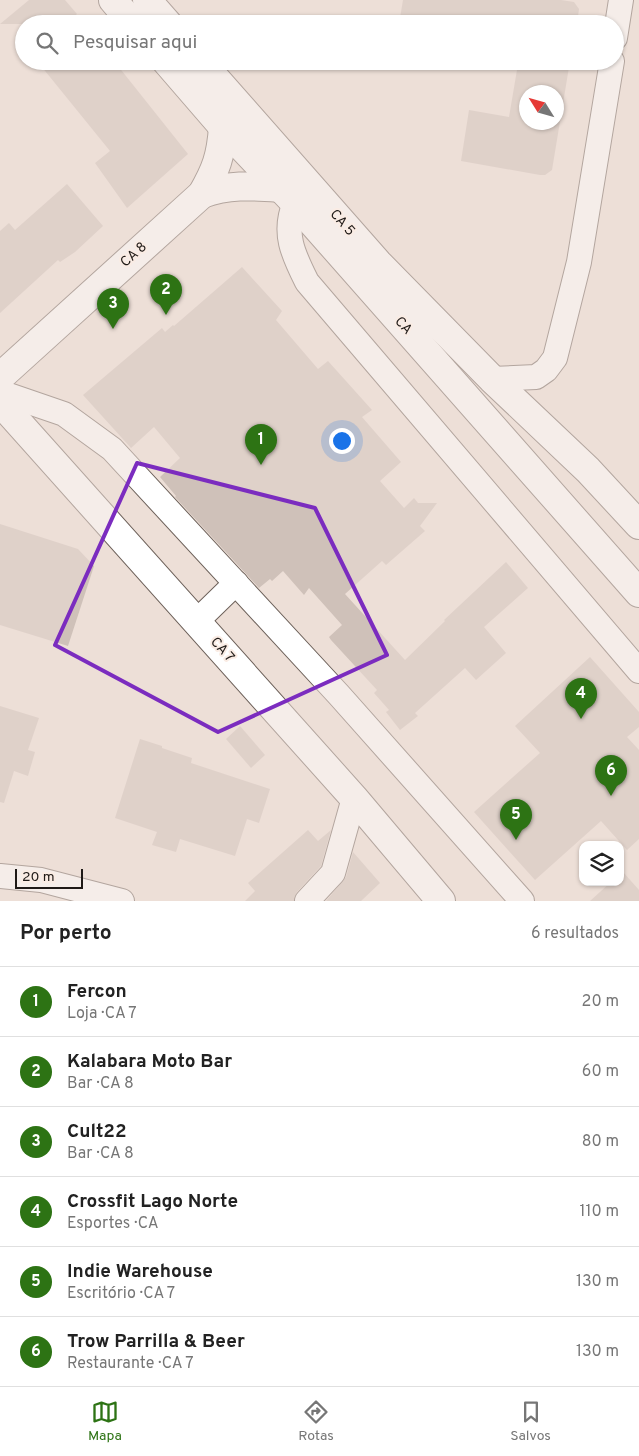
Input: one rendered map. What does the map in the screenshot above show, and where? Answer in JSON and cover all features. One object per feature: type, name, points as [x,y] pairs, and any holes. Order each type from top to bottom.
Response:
[{"type":"street","points":[[113,0],[126,15]]},
{"type":"street","points":[[147,0],[160,15]]},
{"type":"street","points":[[619,15],[621,0]]},
{"type":"street","points":[[492,379],[536,377],[546,370],[555,358],[579,262],[611,70]]},
{"type":"street","name":"CA","points":[[198,72],[223,127],[288,196],[639,593]]},
{"type":"street","name":"CA 5","points":[[198,72],[378,263],[492,379],[588,470],[639,525]]},
{"type":"street","name":"CA 8","points":[[0,378],[202,194],[218,163],[222,147],[223,127]]},
{"type":"street","name":"CA 8","points":[[202,194],[217,188],[236,186],[288,196]]},
{"type":"street","points":[[288,196],[291,248],[307,282],[639,671]]},
{"type":"street","points":[[0,392],[64,414],[112,449],[339,695],[522,901]]},
{"type":"street","name":"CA 7","points":[[0,402],[354,798],[441,901]]},
{"type":"street","points":[[555,497],[588,470]]},
{"type":"street","points":[[196,622],[236,583]]},
{"type":"street","points":[[307,901],[332,873],[354,798]]},
{"type":"street","points":[[0,876],[41,880],[122,901]]},
{"type":"highlighted area","points":[[137,463],[315,508],[387,655],[218,732],[55,645]]},
{"type":"building","points":[[29,0],[65,0],[77,14],[15,15],[15,24],[0,24]]},
{"type":"building","points":[[403,0],[561,0],[574,2],[579,9],[578,15],[400,15]]},
{"type":"building","points":[[44,70],[121,70],[188,154],[127,208],[95,163],[110,151]]},
{"type":"building","points":[[517,70],[569,70],[564,97],[564,85],[519,85],[519,130],[559,130],[552,170],[545,175],[461,161],[469,110],[509,117]]},
{"type":"building","points":[[67,184],[103,226],[75,252],[60,262],[58,260],[0,313],[0,231],[9,223],[15,230]]},
{"type":"building","points":[[242,267],[282,311],[276,320],[318,369],[328,361],[372,410],[362,417],[401,462],[380,481],[404,508],[414,498],[418,503],[437,503],[420,526],[425,531],[386,565],[382,561],[345,594],[405,660],[444,620],[506,562],[528,588],[484,627],[506,653],[476,680],[465,668],[415,713],[418,716],[400,730],[386,712],[389,710],[374,693],[377,690],[329,637],[342,625],[309,588],[304,595],[283,571],[272,581],[270,579],[259,588],[175,497],[160,477],[180,458],[154,427],[131,448],[83,395],[162,328],[165,332],[174,326]]},
{"type":"building","points":[[0,524],[78,549],[94,566],[68,646],[0,625]]},
{"type":"building","points":[[590,657],[639,712],[639,727],[627,737],[639,750],[639,839],[627,850],[624,847],[624,841],[619,841],[601,821],[535,880],[474,812],[540,753],[515,726]]},
{"type":"building","points":[[0,706],[39,718],[28,750],[35,752],[28,776],[14,771],[4,803],[0,802]]},
{"type":"building","points":[[240,726],[265,755],[251,768],[226,739]]},
{"type":"building","points":[[140,739],[192,758],[191,763],[270,789],[259,823],[247,819],[235,856],[180,839],[176,852],[152,845],[157,832],[115,818]]},
{"type":"building","points":[[308,830],[318,841],[331,830],[321,866],[297,892],[294,901],[245,901],[255,891],[248,883]]},
{"type":"building","points":[[353,852],[380,883],[361,901],[326,901],[346,877]]},
{"type":"building","points":[[624,873],[639,890],[639,901],[590,901],[607,886],[624,886]]},
{"type":"place","name":"Kalabara Moto Bar","points":[[166,315]]},
{"type":"place","name":"Cult22","points":[[113,329]]},
{"type":"place","name":"Fercon","points":[[261,465]]},
{"type":"place","name":"Crossfit Lago Norte","points":[[581,719]]},
{"type":"place","name":"Trow Parrilla & Beer","points":[[611,796]]},
{"type":"place","name":"Indie Warehouse","points":[[516,840]]}]
